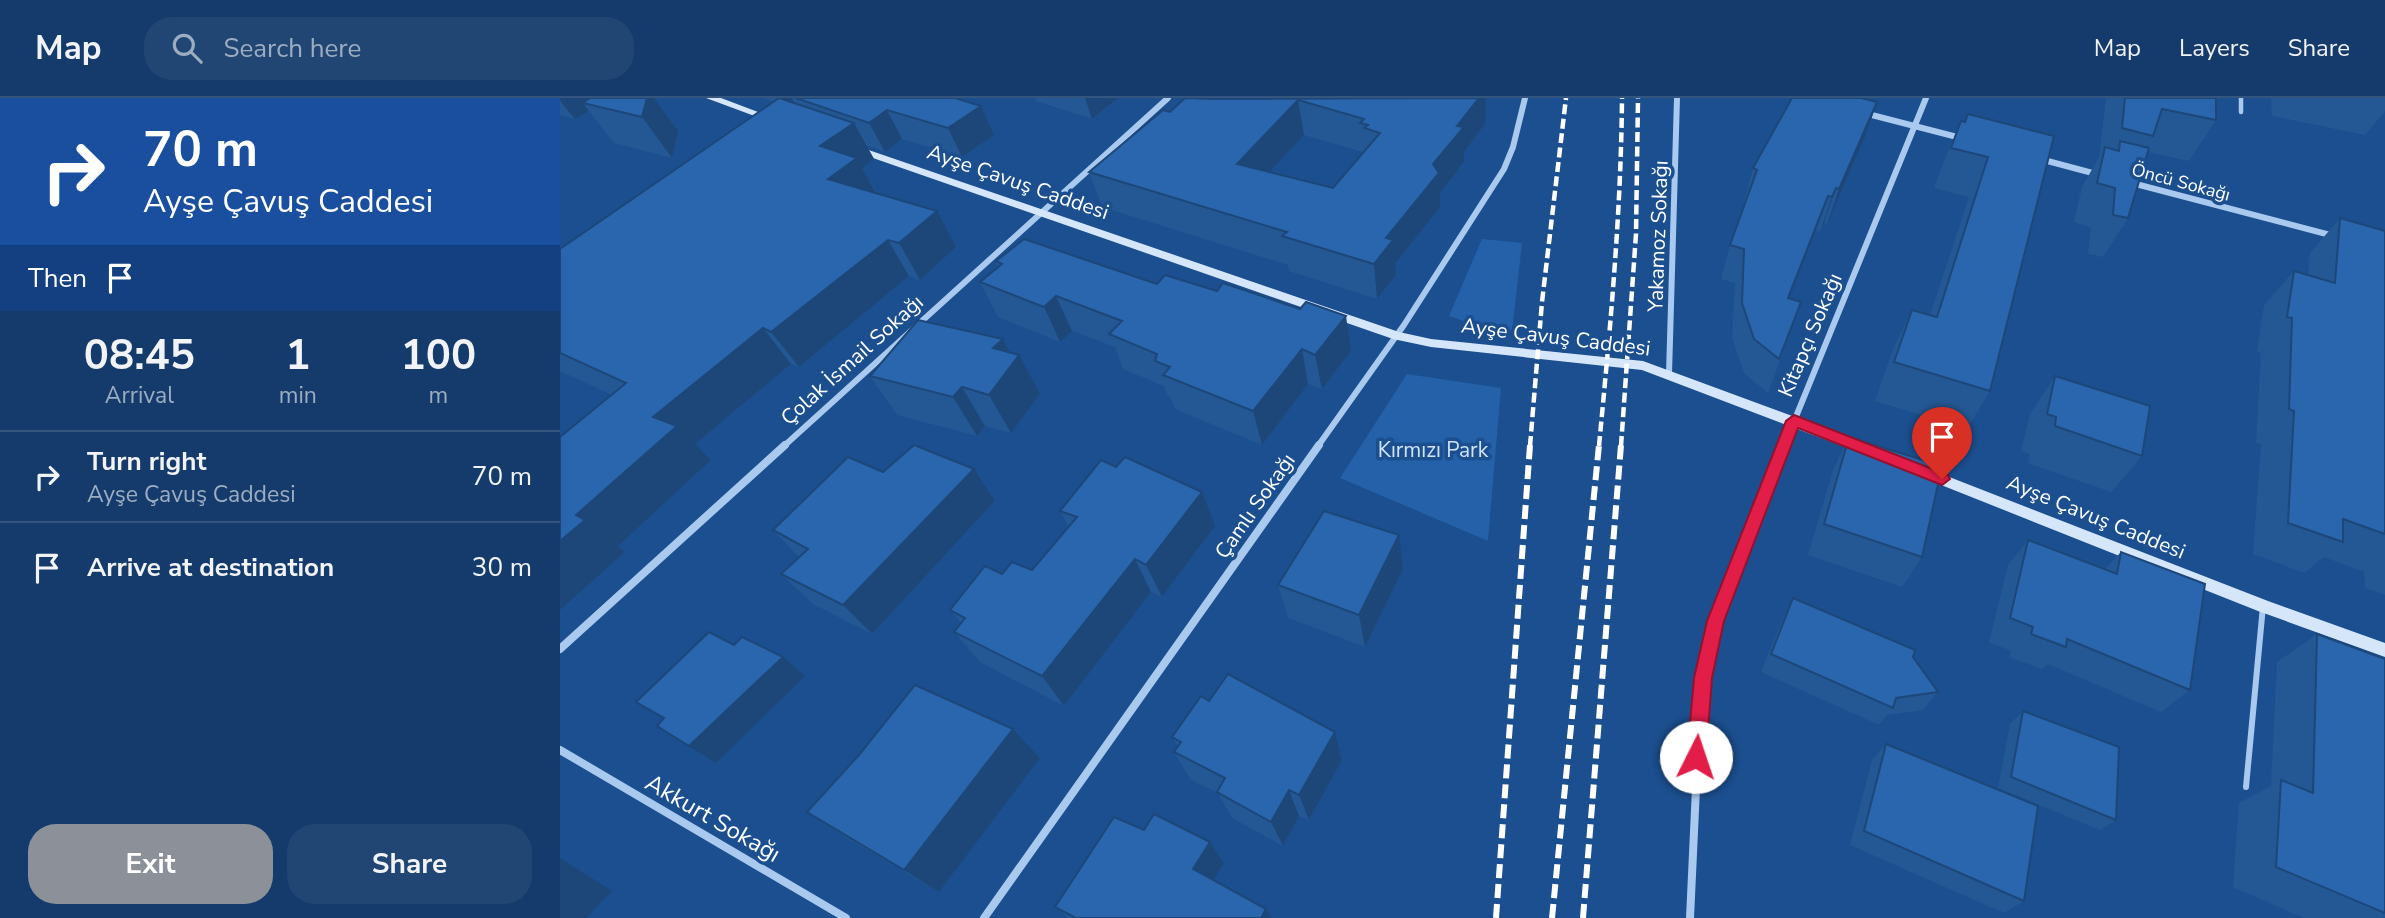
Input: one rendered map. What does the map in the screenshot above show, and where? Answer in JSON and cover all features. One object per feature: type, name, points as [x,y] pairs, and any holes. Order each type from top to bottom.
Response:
[{"type":"street","points":[[711,98],[789,125]]},
{"type":"street","name":"Çolak İsmail Sokağı","points":[[560,649],[1168,98]]},
{"type":"street","name":"Çamlı Sokağı","points":[[984,918],[1397,336],[1504,169],[1513,147],[1525,98]]},
{"type":"street","name":"Yakamoz Sokağı","points":[[1669,374],[1677,98]]},
{"type":"street","name":"Kitapçı Sokağı","points":[[1690,918],[1698,728],[1707,657],[1716,621],[1794,421],[1926,98]]},
{"type":"street","points":[[1855,111],[1969,141]]},
{"type":"street","points":[[765,128],[776,121]]},
{"type":"street","name":"Ayşe Çavuş Caddesi","points":[[842,144],[1397,336],[1441,345],[1624,363],[1669,374],[1883,456]]},
{"type":"street","name":"Öncü Sokağı","points":[[2036,158],[2104,176]]},
{"type":"street","name":"Öncü Sokağı","points":[[2130,183],[2345,239]]},
{"type":"street","name":"Ayşe Çavuş Caddesi","points":[[1908,466],[2263,606],[2385,650]]},
{"type":"street","name":"Akkurt Sokağı","points":[[560,750],[846,918]]},
{"type":"lane","points":[[2241,98],[2241,112]]},
{"type":"lane","points":[[2246,787],[2263,606]]},
{"type":"green space","points":[[1482,239],[1522,243],[1512,331],[1481,327],[1449,316]]},
{"type":"green space","name":"Kırmızı Park","points":[[1407,374],[1501,388],[1488,541],[1340,478]]},
{"type":"building","points":[[590,98],[647,98],[642,117],[583,103]]},
{"type":"building","points":[[779,98],[854,123],[820,146],[857,158],[828,179],[937,211],[899,243],[888,240],[771,332],[763,328],[653,417],[677,426],[576,515],[585,520],[560,541],[560,437],[626,383],[560,353],[560,249]]},
{"type":"building","points":[[796,98],[955,98],[981,106],[948,128],[887,110],[869,123]]},
{"type":"building","points":[[1185,98],[1479,98],[1457,126],[1464,127],[1433,164],[1439,173],[1386,238],[1393,240],[1374,264],[1282,236],[1287,232],[1089,172],[1163,110],[1170,112]],"holes":[[[1298,100],[1364,119],[1360,123],[1368,125],[1364,128],[1380,133],[1333,188],[1237,164]]]},
{"type":"building","points":[[1792,98],[1861,98],[1877,102],[1839,189],[1836,188],[1832,197],[1828,196],[1788,298],[1801,302],[1779,359],[1754,339],[1742,303],[1744,249],[1730,245],[1757,170],[1753,168]]},
{"type":"building","points":[[2125,98],[2216,98],[2216,120],[2162,109],[2153,136],[2122,128]]},
{"type":"building","points":[[1968,114],[2054,136],[1990,391],[1894,362],[1912,310],[1937,317],[1988,157],[1951,148],[1961,121],[1965,122]]},
{"type":"building","points":[[2120,141],[2149,148],[2128,218],[2113,215],[2115,188],[2097,183],[2105,147],[2119,151]]},
{"type":"building","points":[[2340,218],[2385,231],[2385,534],[2343,519],[2343,542],[2288,523],[2294,411],[2289,409],[2292,318],[2287,317],[2294,271],[2335,283]]},
{"type":"building","points":[[1024,239],[1157,284],[1165,275],[1217,291],[1223,283],[1300,309],[1306,302],[1346,316],[1315,355],[1302,349],[1253,411],[1163,375],[1170,367],[1155,361],[1157,354],[1109,334],[1122,321],[1056,296],[1044,307],[980,282],[1002,264],[996,261]]},
{"type":"building","points":[[918,320],[1003,339],[993,348],[1019,355],[989,395],[962,387],[953,397],[870,376]]},
{"type":"building","points":[[2055,376],[2150,406],[2142,456],[2055,426],[2056,417],[2047,414]]},
{"type":"building","points":[[1849,437],[1942,466],[1922,557],[1824,524]]},
{"type":"building","points":[[914,445],[974,469],[843,605],[781,574],[808,549],[773,530],[848,457],[883,472]]},
{"type":"building","points":[[1125,457],[1202,492],[1146,565],[1135,559],[1042,676],[954,632],[965,618],[950,610],[985,566],[1002,574],[1012,562],[1032,570],[1077,517],[1060,511],[1101,460],[1116,467]]},
{"type":"building","points":[[1324,511],[1399,535],[1359,615],[1278,585]]},
{"type":"building","points":[[2028,540],[2117,574],[2121,552],[2205,584],[2190,690],[2067,639],[2066,647],[2031,634],[2033,627],[2010,618]]},
{"type":"building","points":[[1793,598],[1915,650],[1913,657],[1938,692],[1896,698],[1893,708],[1771,654]]},
{"type":"building","points":[[709,632],[734,645],[742,637],[783,657],[689,746],[657,726],[664,718],[636,702]]},
{"type":"building","points":[[2317,634],[2385,659],[2385,913],[2276,867],[2281,780],[2313,793]]},
{"type":"building","points":[[1228,674],[1335,732],[1299,795],[1289,790],[1271,822],[1217,792],[1225,778],[1174,752],[1181,742],[1172,737],[1201,696],[1209,701]]},
{"type":"building","points":[[915,685],[1013,729],[904,870],[807,812],[859,755]]},
{"type":"building","points":[[2023,711],[2119,747],[2116,820],[2011,777]]},
{"type":"building","points":[[1886,744],[2038,806],[2024,901],[1864,831]]},
{"type":"building","points":[[1154,814],[1210,842],[1193,869],[1266,909],[1261,918],[1076,918],[1055,907],[1114,817],[1144,830]]},
{"type":"railway","points":[[1530,446],[1542,302],[1566,98]]},
{"type":"railway","points":[[1599,446],[1617,229],[1622,98]]},
{"type":"railway","points":[[1621,446],[1636,234],[1638,98]]},
{"type":"railway","points":[[1496,918],[1530,445]]},
{"type":"railway","points":[[1552,918],[1599,445]]},
{"type":"railway","points":[[1583,918],[1621,445]]},
{"type":"route","points":[[1696,757],[1700,702],[1710,640],[1794,421],[1942,479]]}]
